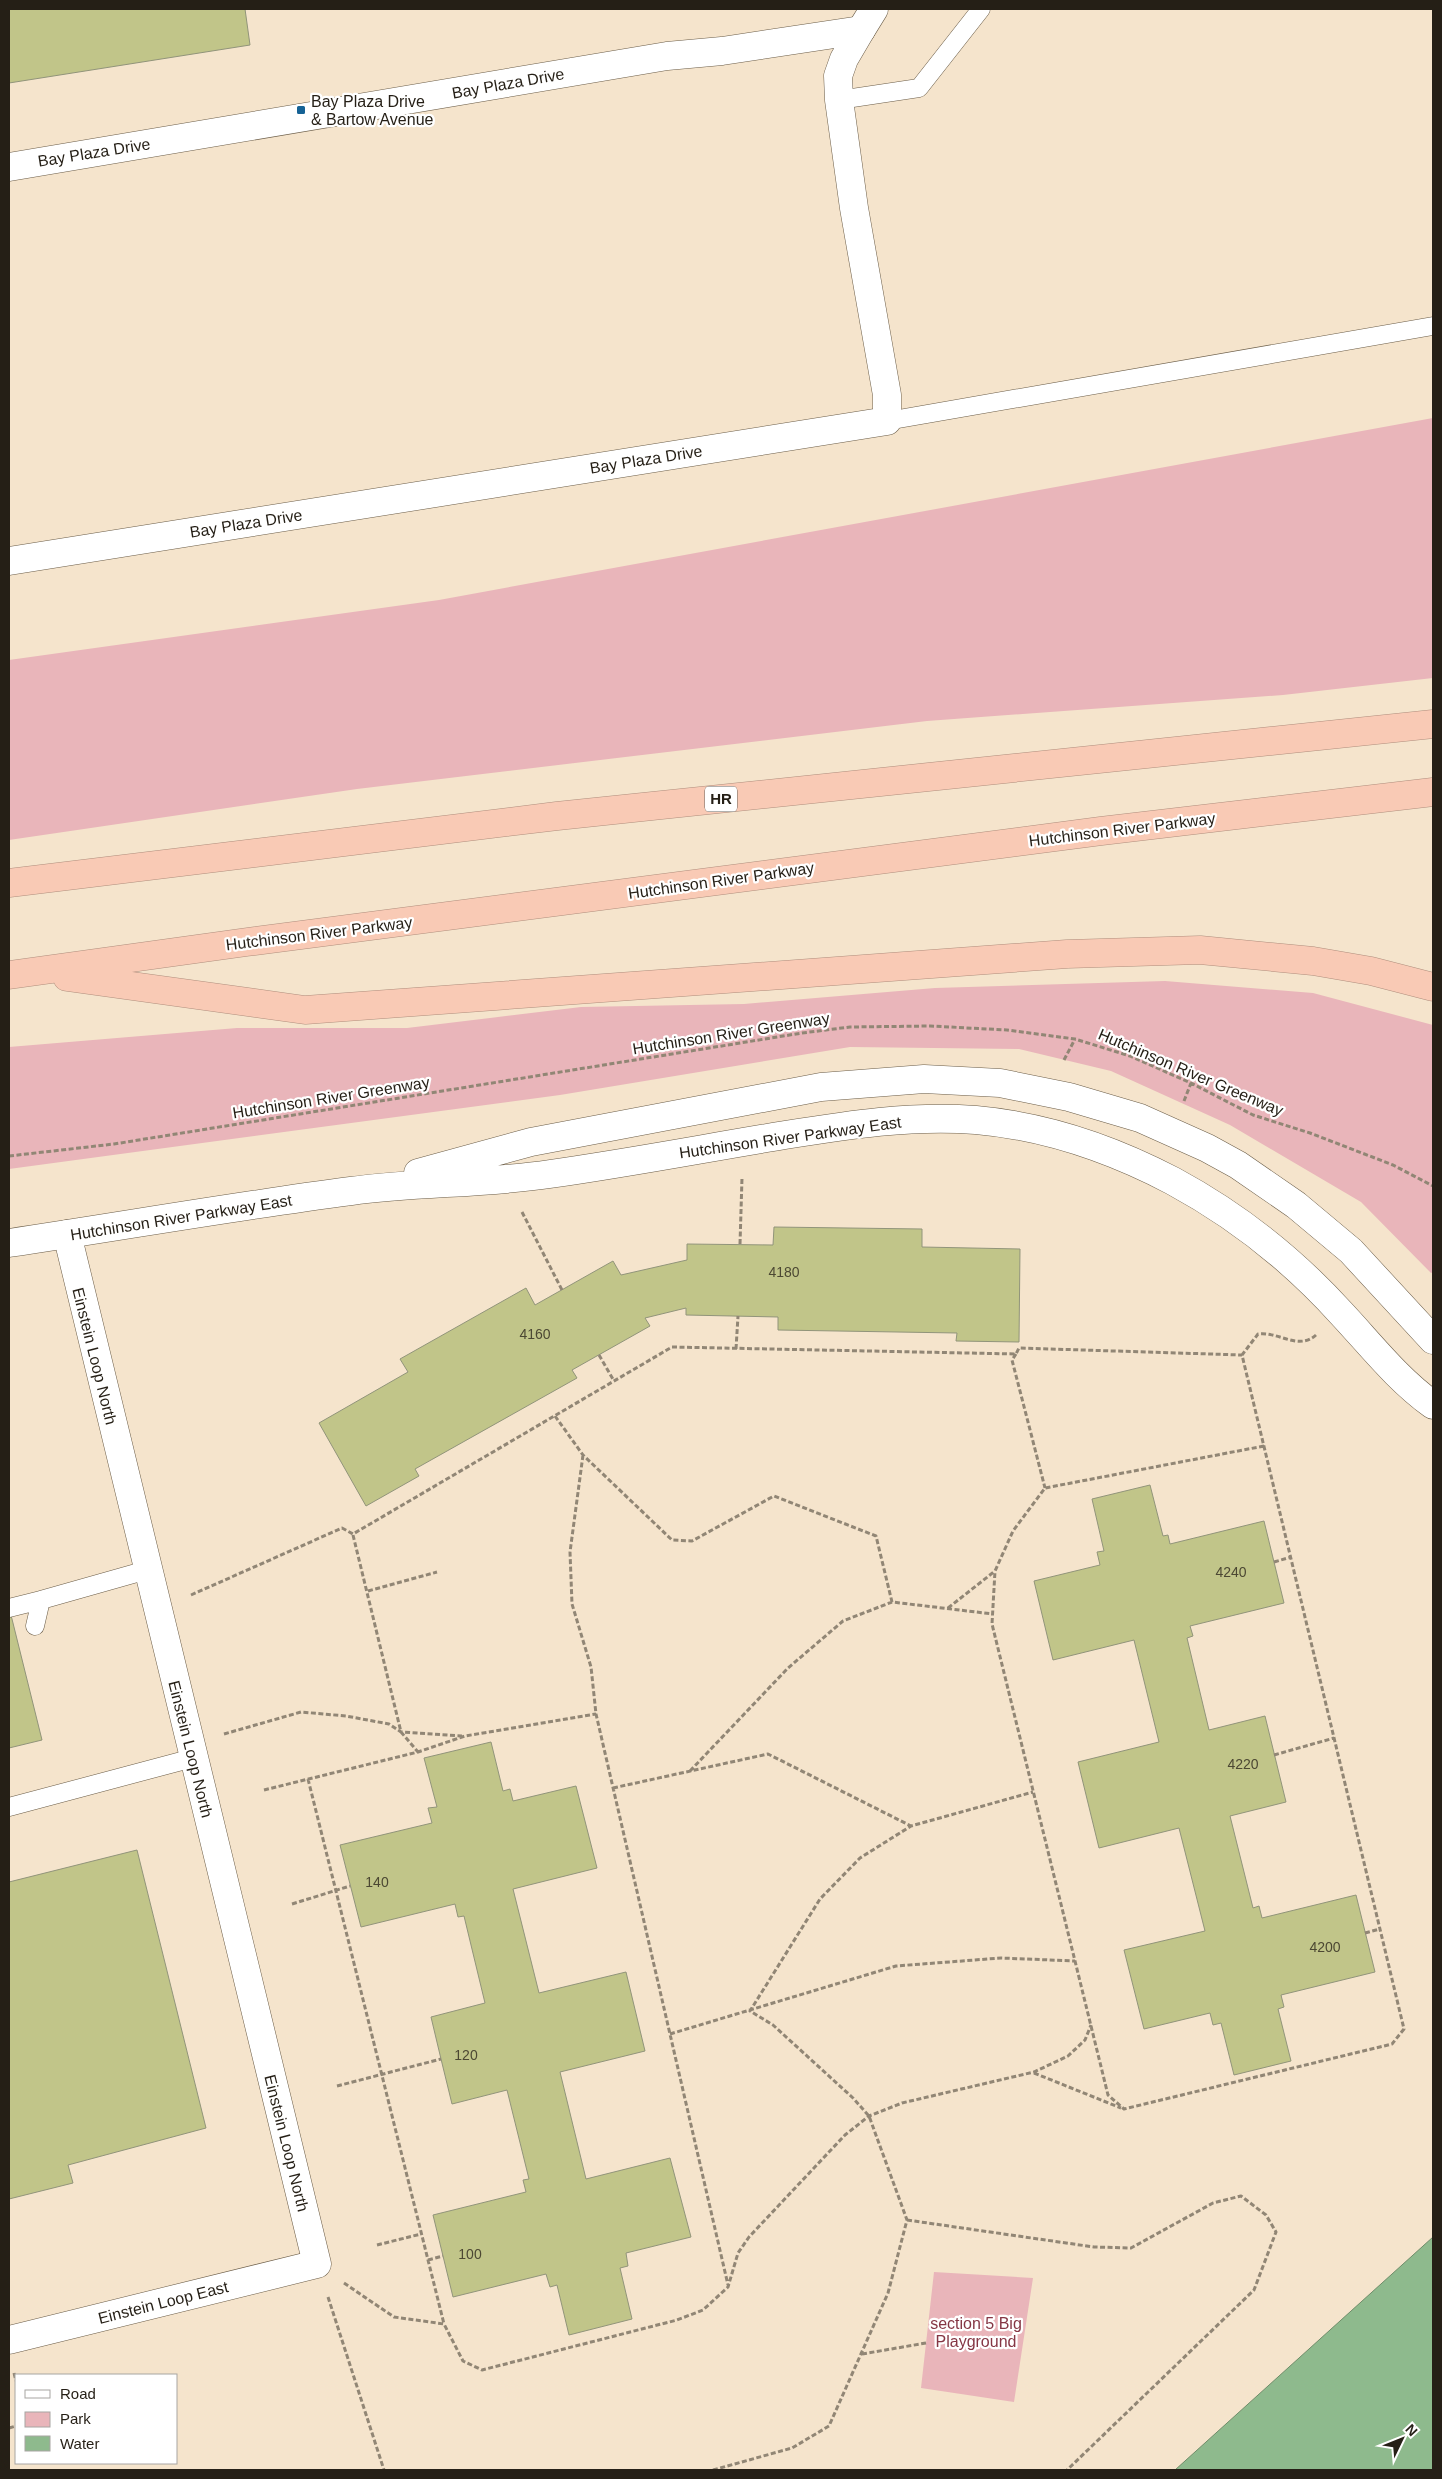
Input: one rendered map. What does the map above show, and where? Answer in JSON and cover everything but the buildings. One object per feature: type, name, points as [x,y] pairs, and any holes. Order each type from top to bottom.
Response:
[{"type":"highway","name":"HR","points":[[9,883],[567,815],[1433,724]]},
{"type":"highway","name":"Hutchinson River Parkway","points":[[21,974],[1061,836],[1433,792]]},
{"type":"highway","points":[[21,974],[305,1010],[1067,954],[1144,950],[1200,950],[1313,961],[1371,971],[1433,987]]},
{"type":"street","name":"Bay Plaza Drive","points":[[9,561],[887,421],[887,396],[854,208],[839,100],[838,76],[844,59],[867,19]]},
{"type":"street","name":"Bay Plaza Drive","points":[[9,167],[667,56],[722,51],[867,19]]},
{"type":"street","name":"Hutchinson River Parkway East","points":[[354,1190],[531,1142],[821,1087],[924,1079],[1000,1083],[1069,1097],[1131,1115],[1207,1148],[1238,1165],[1296,1205],[1351,1251],[1433,1340]]},
{"type":"street","name":"Hutchinson River Parkway East","points":[[9,1243],[354,1190],[546,1175],[861,1123],[940,1118],[1019,1126],[1059,1136],[1133,1162],[1206,1200],[1269,1244],[1340,1312],[1396,1374],[1433,1405]]},
{"type":"street","name":"Einstein Loop North","points":[[66,1234],[317,2264]]},
{"type":"street","name":"Einstein Loop East","points":[[9,2340],[317,2264]]},
{"type":"lane","points":[[839,100],[919,88],[981,9]]},
{"type":"lane","points":[[887,421],[1433,326]]},
{"type":"lane","points":[[9,1608],[147,1570]]},
{"type":"lane","points":[[35,1626],[41,1600]]},
{"type":"lane","points":[[9,1807],[192,1751]]},
{"type":"path","name":"Hutchinson River Greenway","points":[[9,1156],[114,1144],[802,1033],[859,1026],[930,1026],[1007,1030],[1075,1039],[1103,1046],[1191,1083],[1253,1115],[1310,1133],[1393,1165],[1433,1186]]},
{"type":"path","points":[[740,1244],[743,1142]]},
{"type":"path","points":[[505,1178],[562,1290]]},
{"type":"path","points":[[1242,1355],[1258,1334],[1267,1333],[1300,1343],[1311,1340],[1340,1312]]},
{"type":"path","points":[[736,1349],[738,1316]]},
{"type":"path","points":[[352,1534],[672,1347],[1016,1354]]},
{"type":"path","points":[[1045,1488],[1012,1360],[1019,1348],[1242,1355]]},
{"type":"path","points":[[599,1355],[614,1381]]},
{"type":"path","points":[[1034,2072],[1124,2109],[1392,2044],[1404,2028],[1242,1355]]},
{"type":"path","points":[[555,1416],[583,1455],[672,1540],[692,1542],[774,1496],[876,1536],[892,1602]]},
{"type":"path","points":[[1124,2109],[1108,2095],[992,1624],[996,1571],[1013,1531],[1045,1488],[1264,1446]]},
{"type":"path","points":[[583,1455],[570,1552],[572,1604],[591,1668],[596,1714],[728,2287]]},
{"type":"path","points":[[156,1609],[342,1528],[352,1534],[368,1591],[401,1732]]},
{"type":"path","points":[[1274,1562],[1291,1557]]},
{"type":"path","points":[[947,1608],[996,1571]]},
{"type":"path","points":[[368,1591],[437,1572]]},
{"type":"path","points":[[690,1771],[788,1668],[843,1620],[892,1602],[992,1614]]},
{"type":"path","points":[[192,1751],[302,1712],[346,1716],[389,1724],[401,1732],[418,1752]]},
{"type":"path","points":[[264,1790],[418,1752],[465,1736],[596,1714]]},
{"type":"path","points":[[401,1732],[465,1736]]},
{"type":"path","points":[[1274,1755],[1334,1738]]},
{"type":"path","points":[[613,1788],[768,1754],[911,1826]]},
{"type":"path","points":[[308,1779],[444,2324],[463,2361],[482,2370],[677,2320],[703,2310],[728,2287],[738,2253],[749,2236],[845,2135],[869,2116],[902,2103],[1034,2072],[1068,2056],[1085,2040],[1091,2025]]},
{"type":"path","points":[[750,2011],[820,1899],[860,1858],[911,1826],[1033,1792]]},
{"type":"path","points":[[292,1904],[350,1886]]},
{"type":"path","points":[[1365,1933],[1380,1930]]},
{"type":"path","points":[[670,2034],[896,1966],[1001,1958],[1075,1961]]},
{"type":"path","points":[[713,2470],[792,2448],[830,2426],[888,2294],[907,2220],[869,2116],[853,2098],[773,2025],[750,2011]]},
{"type":"path","points":[[337,2086],[441,2059]]},
{"type":"path","points":[[907,2220],[1094,2246],[1132,2248],[1213,2203],[1241,2196],[1266,2215],[1276,2232],[1254,2290],[1067,2470]]},
{"type":"path","points":[[376,2246],[421,2234]]},
{"type":"path","points":[[428,2260],[443,2256]]},
{"type":"path","points":[[317,2264],[394,2317],[444,2324]]},
{"type":"path","points":[[317,2264],[384,2470]]},
{"type":"path","points":[[862,2354],[926,2343]]},
{"type":"green space","points":[[1433,418],[1433,678],[1283,695],[927,721],[357,789],[9,840],[9,660],[439,600]]},
{"type":"green space","points":[[1165,981],[1313,993],[1433,1025],[1433,1272],[1431,1273],[1361,1202],[1230,1125],[1111,1071],[1019,1049],[850,1047],[560,1095],[9,1169],[9,1047],[237,1028],[407,1028],[581,1007],[744,1004],[935,988]]},
{"type":"green space","name":"section 5 Big Playground","points":[[934,2272],[1033,2278],[1014,2402],[921,2388]]},
{"type":"water","points":[[1433,2237],[1433,2470],[1175,2470]]},
{"type":"place","name":"Bay Plaza Drive & Bartow Avenue","points":[[301,110]]}]
